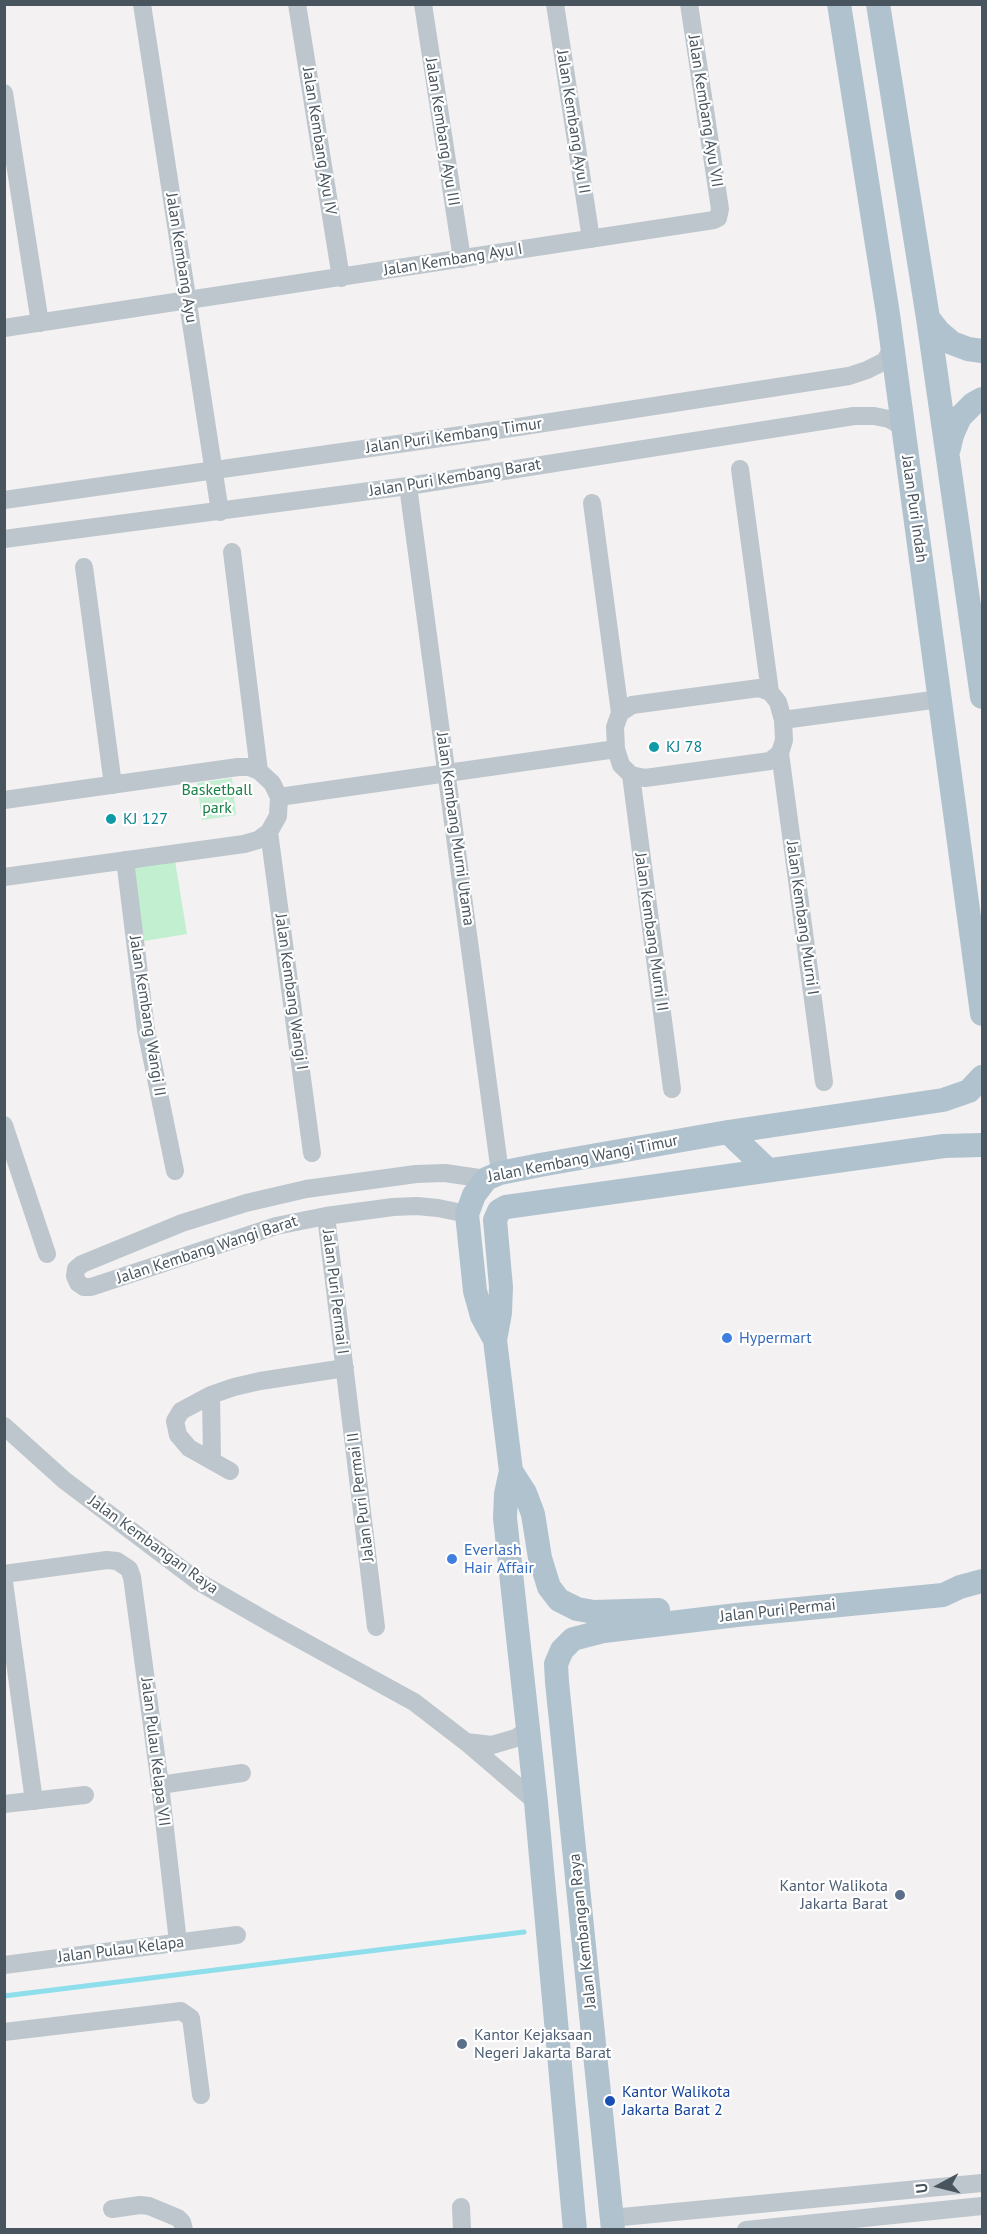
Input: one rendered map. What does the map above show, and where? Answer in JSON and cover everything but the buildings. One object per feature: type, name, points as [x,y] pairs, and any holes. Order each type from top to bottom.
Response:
[{"type":"main road","name":"Jalan Puri Indah","points":[[839,4],[892,348],[982,1014]]},
{"type":"main road","points":[[878,4],[928,318],[982,697]]},
{"type":"main road","points":[[928,318],[952,343],[982,351]]},
{"type":"main road","points":[[948,454],[951,435],[960,417],[973,404],[982,399]]},
{"type":"main road","name":"Jalan Kembang Wangi Timur","points":[[493,1176],[540,1165],[728,1132],[943,1100],[969,1091],[982,1078]]},
{"type":"main road","points":[[728,1132],[768,1170]]},
{"type":"main road","name":"Jalan Kembang Wangi Timur","points":[[495,1220],[499,1211],[506,1207],[944,1146],[982,1145]]},
{"type":"main road","points":[[467,1214],[474,1195],[493,1176]]},
{"type":"main road","name":"Jalan Kembangan Raya","points":[[467,1214],[475,1291],[482,1316],[495,1340]]},
{"type":"main road","name":"Jalan Kembangan Raya","points":[[495,1220],[501,1287],[500,1313],[495,1340],[511,1471],[506,1494],[505,1518],[536,1802],[575,2229]]},
{"type":"main road","name":"Jalan Kembangan Raya","points":[[511,1471],[525,1493],[533,1514],[540,1558],[549,1587],[560,1600],[577,1610],[594,1612],[716,1608],[737,1615]]},
{"type":"main road","name":"Jalan Puri Permai","points":[[573,1639],[604,1631],[737,1615],[943,1596],[960,1587],[982,1581]]},
{"type":"main road","name":"Jalan Kembangan Raya","points":[[573,1639],[562,1650],[556,1664],[557,1682],[612,2224]]},
{"type":"street","name":"Jalan Kembang Ayu","points":[[142,4],[220,512]]},
{"type":"street","name":"Jalan Kembang Ayu IV","points":[[297,4],[341,278]]},
{"type":"street","name":"Jalan Kembang Ayu III","points":[[423,4],[462,259]]},
{"type":"street","name":"Jalan Kembang Ayu II","points":[[555,4],[591,239]]},
{"type":"street","name":"Jalan Kembang Ayu VII","points":[[689,4],[720,208],[718,218]]},
{"type":"street","points":[[4,93],[40,322]]},
{"type":"street","name":"Jalan Kembang Ayu I","points":[[4,328],[709,222],[718,218]]},
{"type":"street","name":"Jalan Puri Kembang Timur","points":[[4,500],[518,427],[849,376],[885,361],[892,348]]},
{"type":"street","name":"Jalan Puri Kembang Barat","points":[[4,540],[408,486],[854,416],[889,419],[903,427]]},
{"type":"street","points":[[740,469],[770,692],[778,702],[783,720],[940,699]]},
{"type":"street","name":"Jalan Kembang Murni Utama","points":[[408,486],[448,773],[493,1176]]},
{"type":"street","points":[[592,503],[620,713],[615,727],[616,749],[621,765],[631,775],[645,778],[770,760],[780,753]]},
{"type":"street","points":[[232,552],[259,771]]},
{"type":"street","points":[[84,567],[113,785]]},
{"type":"street","points":[[620,713],[632,705],[759,688],[770,692]]},
{"type":"street","name":"Jalan Kembang Murni I","points":[[783,720],[784,740],[780,753],[824,1083]]},
{"type":"street","points":[[279,797],[616,749]]},
{"type":"street","points":[[4,800],[238,767],[249,767],[259,771],[272,783],[279,797],[278,816],[269,832],[258,840],[244,844],[4,877]]},
{"type":"street","name":"Jalan Kembang Murni II","points":[[631,775],[672,1089]]},
{"type":"street","name":"Jalan Kembang Wangi I","points":[[269,832],[312,1153]]},
{"type":"street","name":"Jalan Kembang Wangi II","points":[[125,860],[146,1030],[174,1171]]},
{"type":"street","points":[[4,1125],[47,1254]]},
{"type":"street","name":"Jalan Kembang Wangi Timur","points":[[82,1264],[182,1223],[246,1203],[306,1189],[416,1174],[493,1176]]},
{"type":"street","name":"Jalan Kembang Wangi Barat","points":[[82,1264],[76,1269],[75,1276],[78,1283],[84,1287],[92,1287],[276,1226],[326,1216],[417,1206],[467,1214]]},
{"type":"street","name":"Jalan Puri Permai I","points":[[326,1216],[345,1368]]},
{"type":"street","points":[[231,1471],[189,1448],[178,1436],[175,1421],[181,1411],[211,1395],[260,1381],[345,1368]]},
{"type":"street","name":"Jalan Puri Permai II","points":[[345,1368],[376,1627]]},
{"type":"street","points":[[211,1395],[212,1461]]},
{"type":"street","name":"Jalan Kembangan Raya","points":[[4,1426],[64,1479],[199,1582],[414,1702],[466,1742],[536,1802]]},
{"type":"street","name":"Jalan Pulau Kelapa VII","points":[[4,1574],[107,1560],[124,1564],[132,1576],[178,1942]]},
{"type":"street","points":[[4,1582],[34,1801]]},
{"type":"street","points":[[943,1596],[982,1593]]},
{"type":"street","points":[[466,1742],[492,1745],[504,1743],[527,1731]]},
{"type":"street","points":[[160,1785],[242,1773]]},
{"type":"street","points":[[4,1804],[85,1795]]},
{"type":"street","name":"Jalan Pulau Kelapa","points":[[4,1965],[237,1935]]},
{"type":"street","points":[[4,2032],[181,2011],[190,2018],[201,2095]]},
{"type":"street","points":[[612,2224],[650,2222],[982,2183]]},
{"type":"street","points":[[112,2209],[149,2206],[178,2218],[184,2229]]},
{"type":"street","points":[[746,2229],[982,2206]]},
{"type":"street","points":[[461,2207],[462,2229]]},
{"type":"green space","name":"Basketball park","points":[[232,778],[236,815],[202,820],[197,783]]},
{"type":"green space","points":[[175,861],[187,934],[144,941],[132,868]]},
{"type":"waterway","points":[[4,1996],[524,1932]]},
{"type":"place","name":"KJ 78","points":[[654,747]]},
{"type":"place","name":"KJ 127","points":[[111,819]]},
{"type":"place","name":"Hypermart","points":[[727,1338]]},
{"type":"place","name":"Everlash Hair Affair","points":[[452,1559]]},
{"type":"place","name":"Kantor Walikota Jakarta Barat","points":[[900,1895]]},
{"type":"place","name":"Kantor Kejaksaan Negeri Jakarta Barat","points":[[462,2044]]},
{"type":"place","name":"Kantor Walikota Jakarta Barat 2","points":[[610,2101]]}]
